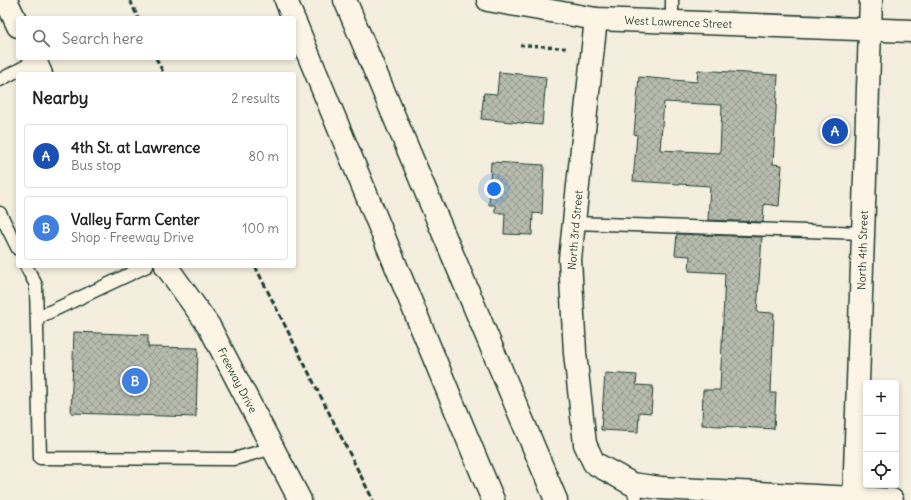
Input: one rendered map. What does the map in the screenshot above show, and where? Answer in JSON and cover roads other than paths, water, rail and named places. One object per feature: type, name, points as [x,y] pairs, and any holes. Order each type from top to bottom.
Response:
[{"type":"main road","points":[[6,0],[16,22]]},
{"type":"main road","points":[[286,0],[293,16]]},
{"type":"main road","points":[[345,0],[556,500]]},
{"type":"main road","name":"West Lawrence Street","points":[[488,0],[596,19],[911,31]]},
{"type":"main road","name":"North 4th Street","points":[[854,499],[872,0]]},
{"type":"main road","name":"North 3rd Street","points":[[596,19],[570,259],[576,353],[585,444],[594,463],[634,492]]},
{"type":"main road","points":[[296,24],[493,500]]},
{"type":"main road","name":"Freeway Drive","points":[[167,268],[209,326],[300,500]]},
{"type":"main road","points":[[634,492],[660,488],[892,500]]},
{"type":"lane","points":[[672,0],[672,21]]},
{"type":"lane","points":[[18,72],[37,64]]},
{"type":"lane","points":[[0,80],[16,73]]},
{"type":"lane","points":[[0,213],[16,245]]},
{"type":"lane","points":[[574,223],[863,233]]},
{"type":"lane","points":[[27,268],[36,284],[40,458],[234,459],[273,448]]},
{"type":"lane","points":[[37,318],[142,268]]},
{"type":"railway","points":[[130,0],[137,16]]},
{"type":"railway","points":[[157,60],[163,72]]},
{"type":"railway","points":[[256,268],[373,500]]},
{"type":"place","name":"4th St. at Lawrence","points":[[835,131]]},
{"type":"place","name":"Valley Farm Center","points":[[135,381]]}]
